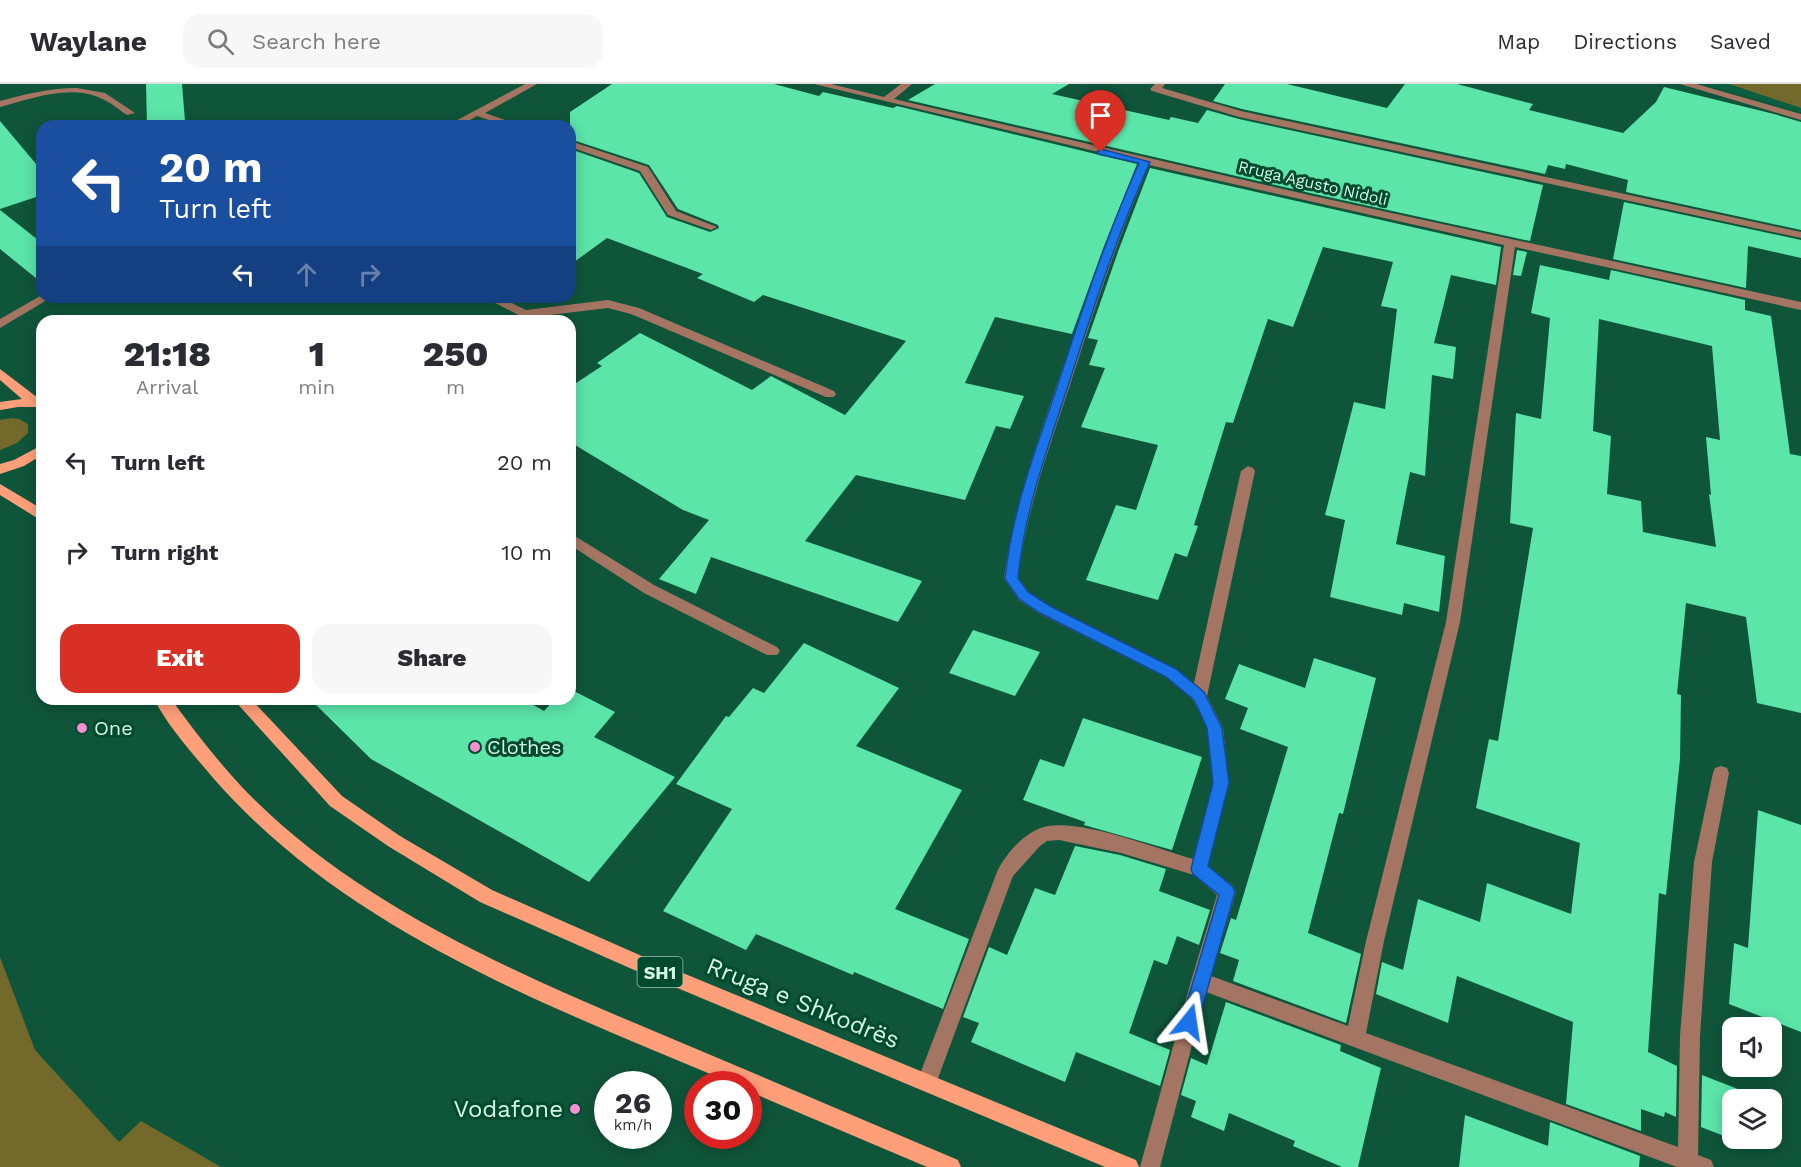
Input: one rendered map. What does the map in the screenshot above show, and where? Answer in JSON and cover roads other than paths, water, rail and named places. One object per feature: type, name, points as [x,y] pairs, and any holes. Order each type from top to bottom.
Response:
[{"type":"main road","points":[[0,373],[36,402]]},
{"type":"main road","points":[[0,406],[36,404]]},
{"type":"main road","points":[[0,469],[27,459],[36,453]]},
{"type":"main road","points":[[0,489],[36,512]]},
{"type":"main road","points":[[166,705],[200,751],[242,799],[297,847],[351,889],[474,962],[534,990],[951,1167]]},
{"type":"main road","name":"Rruga e Shkodrës","points":[[247,705],[336,801],[394,841],[486,896],[638,963],[1129,1167]]},
{"type":"street","points":[[463,120],[532,84]]},
{"type":"street","name":"Rruga Agusto Nidoli","points":[[819,84],[1145,162],[1510,244],[1801,306]]},
{"type":"street","points":[[886,100],[907,84]]},
{"type":"street","points":[[1685,84],[1801,117]]},
{"type":"street","points":[[1157,86],[1239,114],[1801,235]]},
{"type":"street","points":[[0,104],[51,91],[86,89],[101,95],[130,113]]},
{"type":"street","points":[[476,113],[498,120]]},
{"type":"street","points":[[576,146],[644,169],[672,213],[711,227]]},
{"type":"street","points":[[1145,162],[1127,202],[1093,294],[1031,482],[1013,558],[1011,579],[1024,596],[1045,610],[1171,673],[1199,696],[1215,728],[1221,783],[1199,869]]},
{"type":"street","points":[[1355,1039],[1375,940],[1453,622],[1510,244]]},
{"type":"street","points":[[0,324],[36,303]]},
{"type":"street","points":[[502,303],[524,314],[608,304],[634,311],[830,394]]},
{"type":"street","points":[[1199,696],[1248,471]]},
{"type":"street","points":[[576,542],[649,589],[772,651]]},
{"type":"street","points":[[1200,981],[1693,1165],[1690,1036],[1703,862],[1721,773]]},
{"type":"street","points":[[927,1082],[1006,872],[1024,848],[1046,834],[1071,832],[1199,869],[1227,892],[1200,981],[1150,1167]]},
{"type":"place","name":"One","points":[[82,728]]},
{"type":"place","name":"Clothes","points":[[475,747]]},
{"type":"place","name":"Vodafone","points":[[575,1109]]}]
